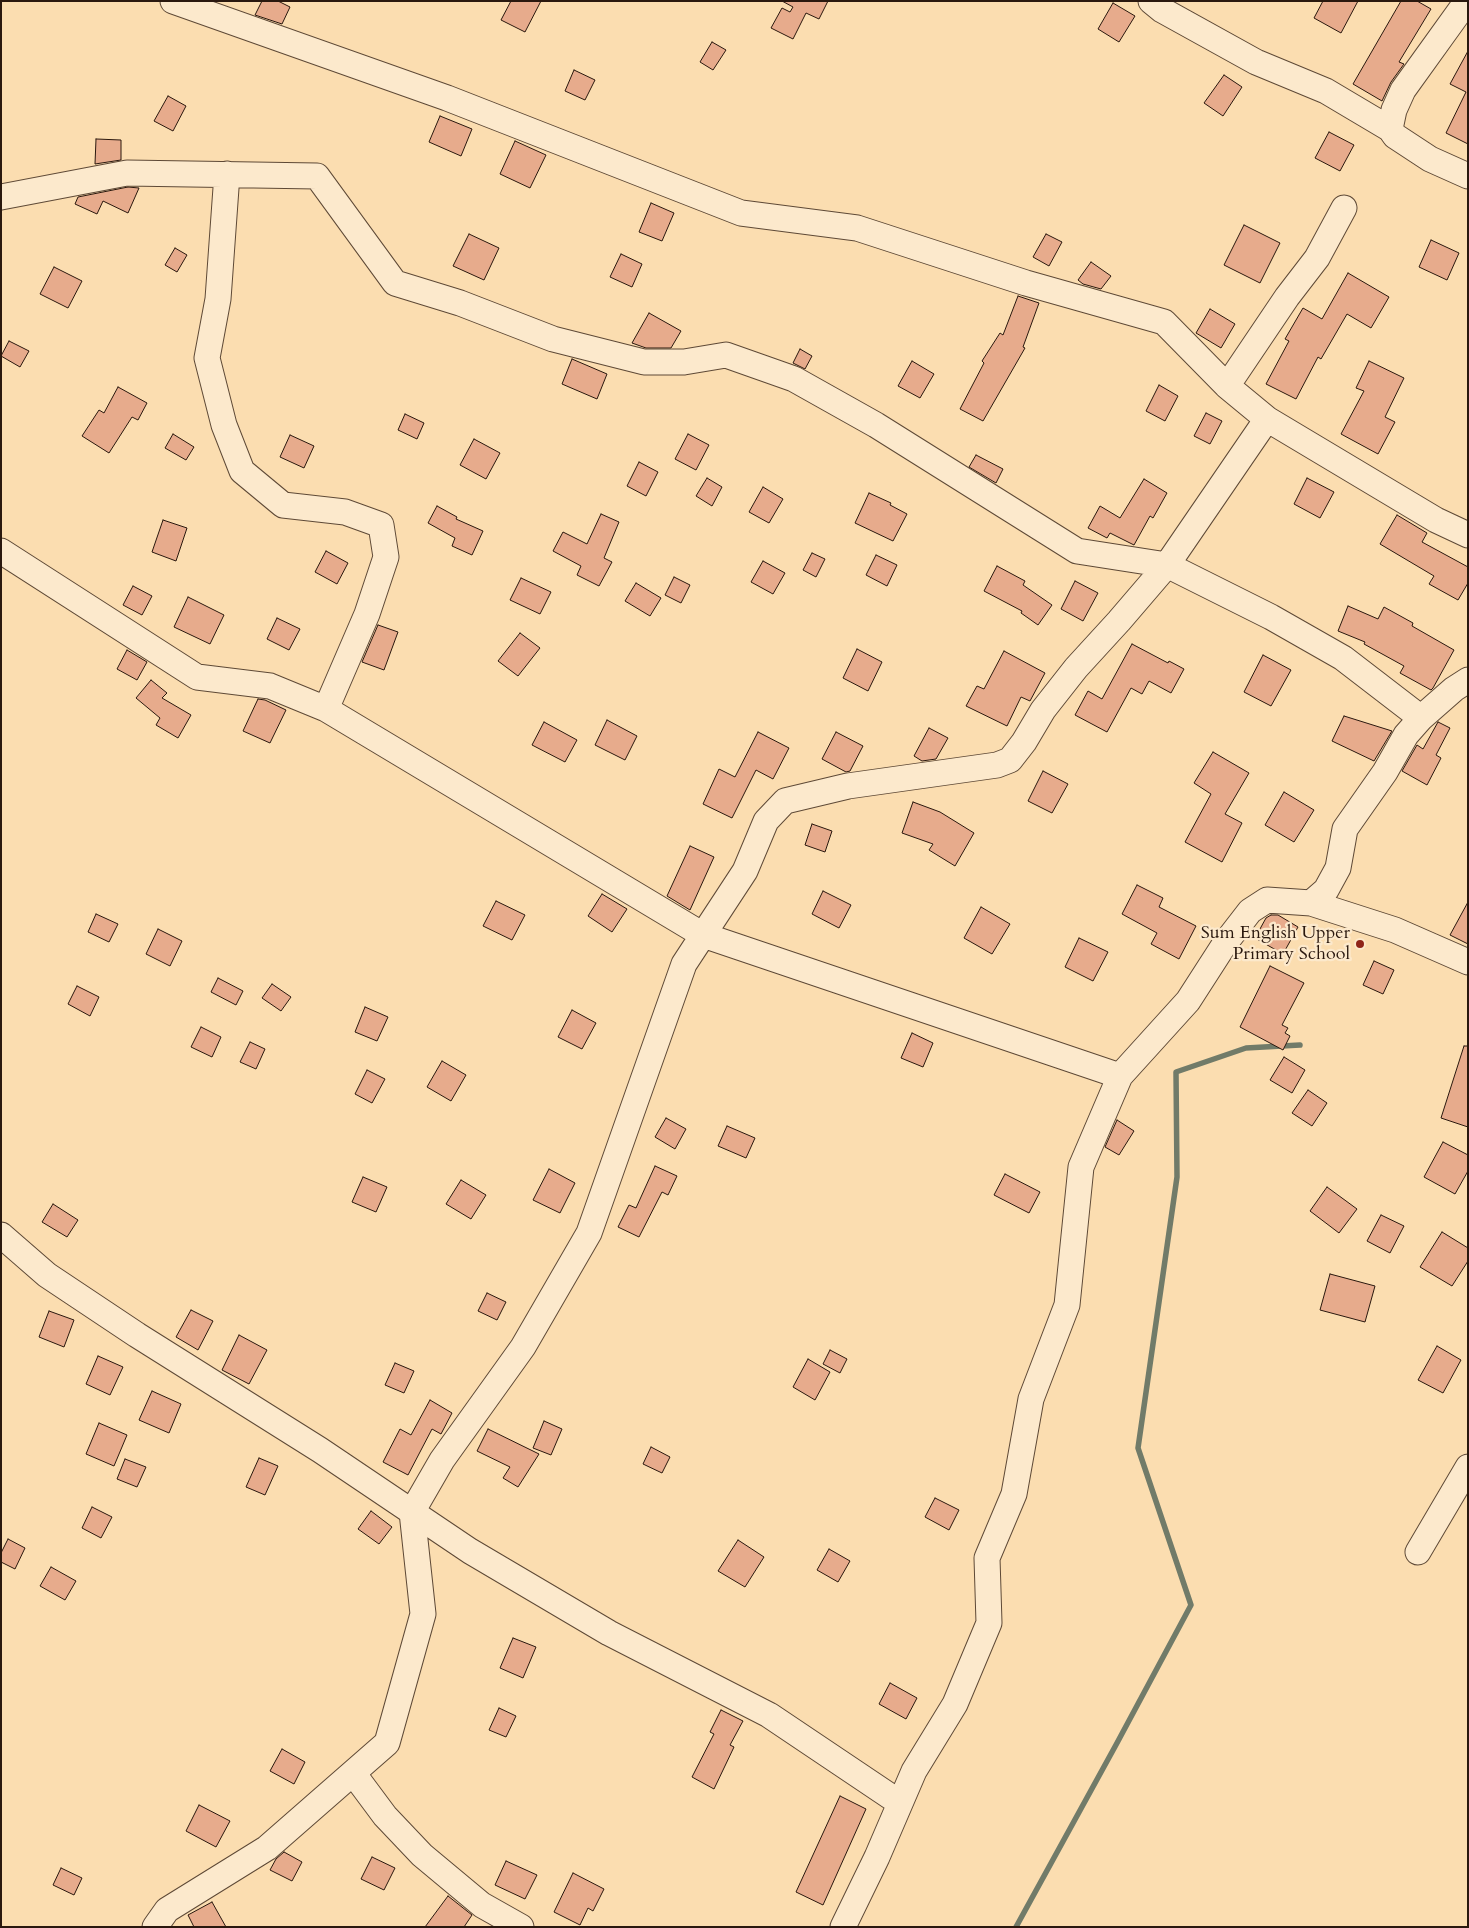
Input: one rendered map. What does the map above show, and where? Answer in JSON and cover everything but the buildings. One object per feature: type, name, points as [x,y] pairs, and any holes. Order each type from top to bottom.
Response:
[{"type":"street","points":[[172,1],[447,98],[741,213],[857,228],[1026,282],[1164,322],[1227,386],[1267,419],[1436,520],[1468,535]]},
{"type":"street","points":[[1150,1],[1162,10],[1256,62],[1326,91],[1390,129],[1395,136],[1430,159],[1468,176]]},
{"type":"street","points":[[1390,129],[1394,110],[1403,90],[1467,1]]},
{"type":"street","points":[[1,197],[127,173],[317,176],[395,283],[460,302],[552,340],[644,362],[684,362],[726,355],[794,379],[876,425],[1076,551],[1167,565],[1271,617],[1343,658],[1421,718]]},
{"type":"street","points":[[227,174],[218,299],[207,358],[224,425],[242,471],[283,506],[345,512],[380,525],[386,557],[367,614],[326,710]]},
{"type":"street","points":[[1227,386],[1287,297],[1317,258],[1344,208]]},
{"type":"street","points":[[155,1927],[167,1910],[267,1848],[387,1743],[422,1614],[412,1512],[442,1460],[523,1346],[589,1233],[684,964],[745,871],[766,821],[785,801],[848,786],[997,765],[1010,760],[1024,742],[1043,710],[1076,668],[1167,565],[1267,419]]},
{"type":"street","points":[[1,551],[197,677],[270,686],[326,710],[703,935],[1120,1076]]},
{"type":"street","points":[[1311,903],[1326,890],[1338,868],[1346,829],[1385,772],[1406,735],[1421,718],[1454,689],[1468,680]]},
{"type":"street","points":[[843,1927],[877,1857],[914,1771],[955,1704],[989,1623],[987,1558],[1014,1494],[1031,1399],[1066,1305],[1081,1167],[1120,1076],[1188,1001],[1226,942],[1250,910],[1267,900],[1311,903],[1395,930],[1468,962]]},
{"type":"street","points":[[1,1235],[55,1280],[137,1335],[320,1450],[470,1551],[609,1633],[769,1715],[900,1803]]},
{"type":"street","points":[[1418,1552],[1468,1468]]},
{"type":"street","points":[[353,1773],[385,1816],[422,1856],[482,1905],[521,1927]]},
{"type":"waterway","points":[[1016,1927],[1191,1605],[1138,1448],[1177,1177],[1176,1072],[1246,1048],[1300,1045]]},
{"type":"place","name":"Sum English Upper Primary School","points":[[1360,944]]}]
